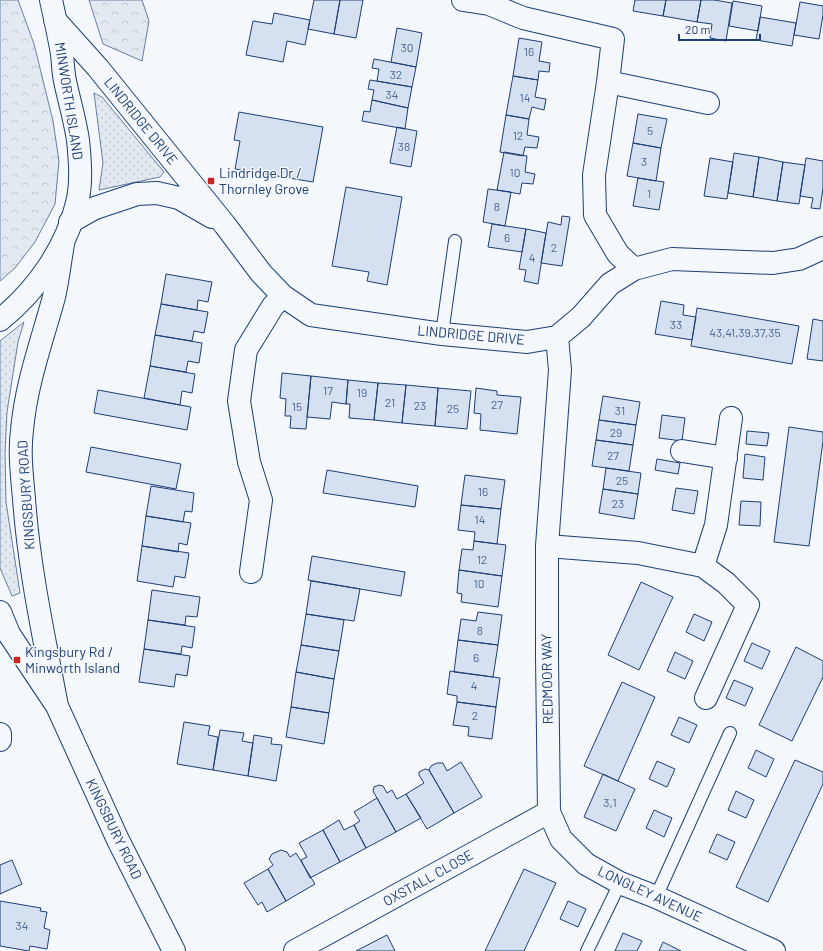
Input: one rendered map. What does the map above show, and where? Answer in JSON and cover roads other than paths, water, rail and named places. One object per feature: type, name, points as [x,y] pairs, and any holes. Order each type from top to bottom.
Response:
[{"type":"main road","points":[[463,0],[489,4],[523,18],[613,39],[594,175],[595,215],[618,254],[634,269]]},
{"type":"main road","name":"LINDRIDGE DRIVE","points":[[53,10],[225,225],[261,273],[283,296],[311,316],[442,334],[527,342],[557,337],[581,318],[610,284],[634,269],[672,259],[773,263],[799,259],[823,248]]},
{"type":"main road","name":"MINWORTH ISLAND","points":[[0,320],[17,306],[29,293],[53,259],[67,230],[77,203],[80,180],[78,138],[65,79],[62,53],[53,10]]},
{"type":"main road","points":[[608,82],[708,103]]},
{"type":"main road","name":"LINDRIDGE DRIVE","points":[[67,230],[95,208],[138,194],[157,192],[179,198],[225,225]]},
{"type":"main road","name":"KINGSBURY ROAD","points":[[57,706],[26,528],[21,464],[22,430],[27,399],[38,347],[54,296],[67,230]]},
{"type":"main road","points":[[251,572],[262,500],[249,462],[239,402],[246,350],[273,306],[283,296]]},
{"type":"main road","name":"REDMOOR WAY","points":[[549,812],[546,657],[547,546],[560,370],[557,337]]},
{"type":"main road","points":[[703,566],[716,525],[731,418]]},
{"type":"main road","points":[[682,451],[726,458]]},
{"type":"main road","points":[[547,546],[638,553],[703,566],[726,583],[748,605],[706,698]]},
{"type":"main road","name":"KINGSBURY ROAD","points":[[0,612],[10,634],[57,706],[118,840],[174,951]]},
{"type":"main road","points":[[0,734],[0,740]]},
{"type":"main road","name":"LONGLEY AVENUE","points":[[549,812],[561,839],[586,864],[620,882],[774,951]]},
{"type":"main road","name":"OXSTALL CLOSE","points":[[304,949],[549,812]]},
{"type":"lane","points":[[442,334],[455,241]]},
{"type":"lane","points":[[656,897],[730,732]]},
{"type":"lane","points":[[587,951],[620,882]]},
{"type":"place","name":"Lindridge Dr / Thornley Grove","points":[[211,181]]},
{"type":"place","name":"Kingsbury Rd / Minworth Island","points":[[17,660]]}]
